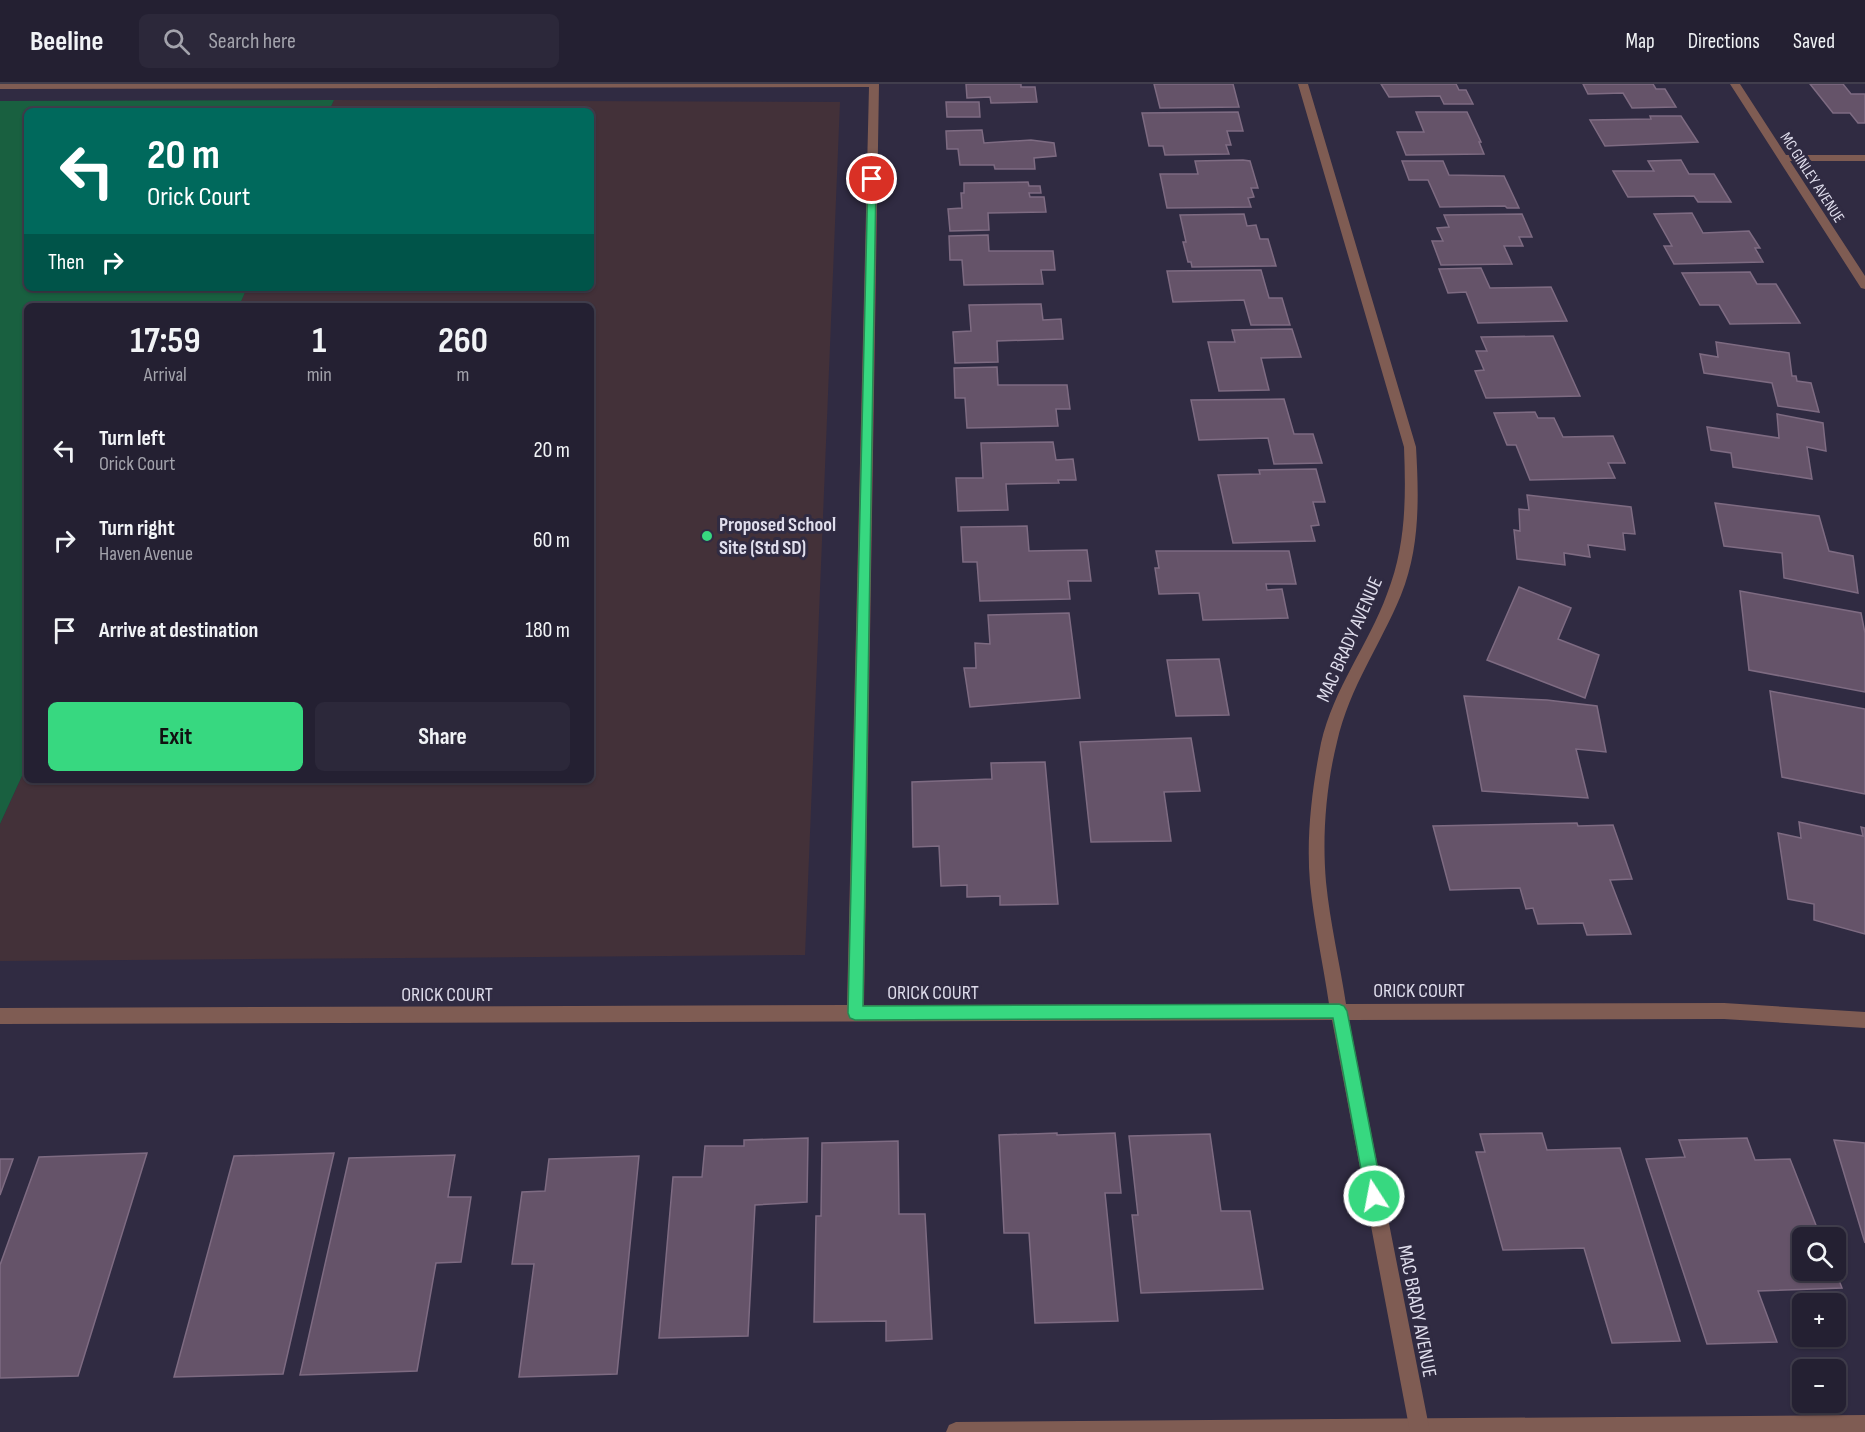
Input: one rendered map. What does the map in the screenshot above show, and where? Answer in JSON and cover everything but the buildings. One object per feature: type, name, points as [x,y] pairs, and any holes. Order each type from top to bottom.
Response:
[{"type":"street","points":[[0,86],[874,84],[855,1013]]},
{"type":"street","name":"MAC BRADY AVENUE","points":[[1302,84],[1410,447],[1413,500],[1408,547],[1394,595],[1348,685],[1329,742],[1318,813],[1318,882],[1339,1011],[1419,1429]]},
{"type":"street","name":"MC GINLEY AVENUE","points":[[1735,84],[1865,285]]},
{"type":"street","points":[[1783,158],[1865,158]]},
{"type":"street","name":"ORICK COURT","points":[[0,1016],[1724,1011],[1865,1020]]},
{"type":"street","points":[[956,1432],[1865,1425]]},
{"type":"shaded area","name":"Proposed School Site (Std SD)","points":[[334,100],[840,102],[805,955],[0,961],[0,824],[24,772],[24,783],[594,783],[594,303],[240,303],[246,291],[594,291],[594,108],[330,108]]},
{"type":"green space","points":[[334,100],[330,108],[24,108],[24,291],[246,291],[240,303],[24,303],[24,772],[0,824],[0,101]]},
{"type":"place","name":"Proposed School Site (Std SD)","points":[[707,536]]},
{"type":"route","points":[[872,179],[855,1013],[1339,1011],[1374,1196]]}]
